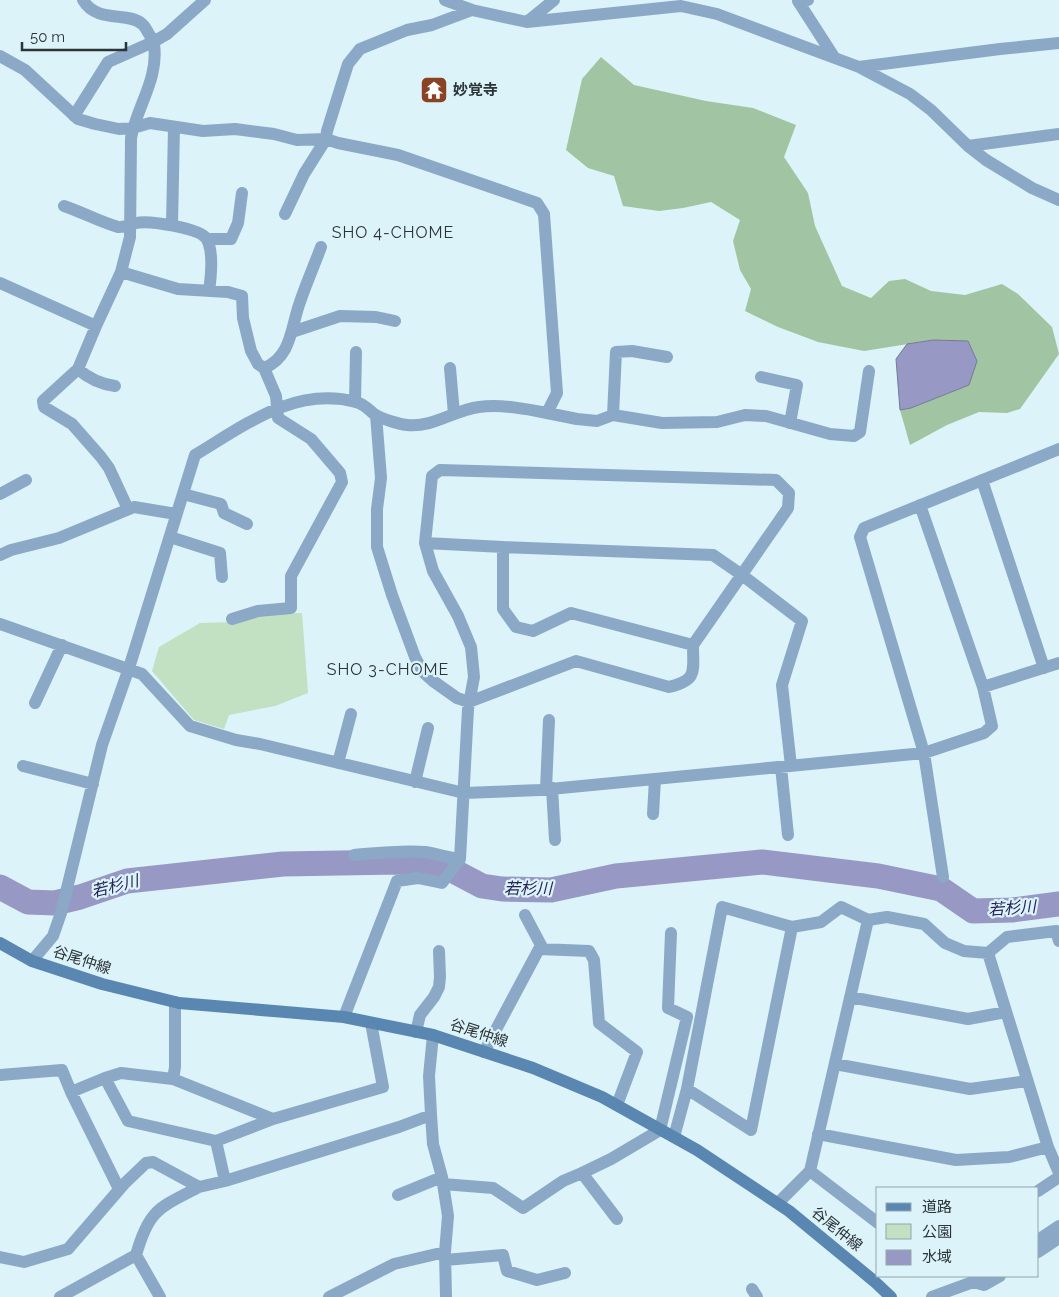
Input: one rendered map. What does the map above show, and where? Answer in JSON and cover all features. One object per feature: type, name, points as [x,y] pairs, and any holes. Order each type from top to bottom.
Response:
[{"type":"main road","name":"谷尾仲線","points":[[0,943],[32,961],[102,984],[175,1002],[344,1017],[433,1035],[533,1068],[602,1097],[697,1150],[789,1211],[891,1297]]},
{"type":"street","points":[[83,0],[87,6],[106,16],[132,19],[142,24],[154,42],[155,62],[148,91],[133,128],[130,170],[130,237],[121,272],[78,369],[43,401],[44,407],[72,424],[101,457],[109,468],[128,509]]},
{"type":"street","points":[[74,116],[108,62],[168,34],[205,0]]},
{"type":"street","points":[[445,0],[472,10],[527,22],[681,6],[717,14],[834,57],[910,94],[931,110],[968,146],[1011,176],[1059,200]]},
{"type":"street","points":[[527,22],[554,0]]},
{"type":"street","points":[[808,0],[798,1],[834,57]]},
{"type":"street","points":[[285,214],[304,174],[326,139],[348,64],[360,49],[407,30],[432,25],[472,10]]},
{"type":"street","points":[[859,68],[1059,43]]},
{"type":"street","points":[[0,56],[25,70],[74,116],[86,121],[118,129],[133,128],[150,123],[203,131],[236,128],[274,134],[296,140],[326,139],[398,155],[537,203],[544,214],[557,393],[547,413]]},
{"type":"street","points":[[172,225],[174,127]]},
{"type":"street","points":[[968,146],[1059,134]]},
{"type":"street","points":[[207,239],[231,239],[238,223],[242,193]]},
{"type":"street","points":[[64,206],[120,227],[137,222],[172,225],[200,233],[207,239],[212,267],[209,291]]},
{"type":"street","points":[[264,368],[272,365],[288,345],[300,303],[321,247]]},
{"type":"street","points":[[121,272],[178,289],[228,292],[242,296],[243,318],[251,351],[258,364],[264,368],[276,396],[278,418],[311,439],[340,473],[342,482],[291,576],[291,608],[258,611],[232,619]]},
{"type":"street","points":[[0,283],[96,326]]},
{"type":"street","points":[[292,332],[340,316],[376,317],[395,321]]},
{"type":"street","points":[[613,415],[616,352],[632,351],[667,357]]},
{"type":"street","points":[[355,402],[356,352]]},
{"type":"street","points":[[450,368],[454,414]]},
{"type":"street","points":[[78,369],[86,376],[105,385],[115,386]]},
{"type":"street","points":[[32,961],[52,936],[61,912],[102,745],[129,668],[195,455],[277,408],[305,399],[327,397],[364,405],[376,415],[406,425],[432,424],[454,414],[480,407],[524,408],[577,419],[597,421],[613,415],[662,423],[716,422],[745,415],[766,416],[830,434],[854,436],[860,432],[869,372]]},
{"type":"street","points":[[761,377],[797,385],[790,423]]},
{"type":"street","points":[[344,1017],[397,881],[418,878],[442,883],[460,859],[469,702],[474,677],[471,647],[458,616],[433,570],[425,543],[432,476],[440,470],[776,480],[789,493],[788,508],[693,645],[693,670],[691,678],[683,684],[669,687],[576,661],[469,702],[457,698],[423,672],[415,658],[389,587],[377,547],[377,509],[381,478],[376,415]]},
{"type":"street","points":[[942,877],[924,754],[860,537],[864,528],[1059,449]]},
{"type":"street","points":[[0,494],[26,480]]},
{"type":"street","points":[[982,480],[1044,668]]},
{"type":"street","points":[[183,494],[221,504],[224,513],[247,524]]},
{"type":"street","points":[[0,624],[142,674],[190,726],[236,740],[464,794],[549,789],[924,754],[984,733],[992,726],[983,687],[920,505]]},
{"type":"street","points":[[0,555],[11,550],[59,538],[134,507],[176,514]]},
{"type":"street","points":[[170,537],[220,553],[222,577]]},
{"type":"street","points":[[425,543],[712,555],[742,575],[802,621],[782,685],[788,835]]},
{"type":"street","points":[[503,547],[503,609],[516,627],[533,631],[571,613],[693,645]]},
{"type":"street","points":[[35,703],[62,645]]},
{"type":"street","points":[[983,687],[1059,663]]},
{"type":"street","points":[[338,763],[351,714]]},
{"type":"street","points":[[549,720],[549,789],[555,840]]},
{"type":"street","points":[[415,782],[428,728]]},
{"type":"street","points":[[23,766],[93,784]]},
{"type":"street","points":[[653,814],[656,779]]},
{"type":"street","points":[[354,855],[422,852],[442,854],[450,858],[460,859]]},
{"type":"street","points":[[674,1137],[687,1089],[722,907],[792,927],[821,922],[841,907],[868,920],[887,918],[924,924],[945,943],[964,951],[988,953],[1007,937],[1058,934]]},
{"type":"street","points":[[525,915],[544,949]]},
{"type":"street","points":[[778,1204],[810,1171],[868,920]]},
{"type":"street","points":[[687,1089],[751,1130],[792,927]]},
{"type":"street","points":[[398,1194],[442,1181],[493,1188],[523,1208],[563,1181],[611,1159],[660,1130],[687,1017],[668,1008],[671,933]]},
{"type":"street","points":[[484,1052],[539,949],[589,951],[594,960],[599,1023],[637,1052],[617,1105]]},
{"type":"street","points":[[416,1032],[420,1015],[439,987],[439,951]]},
{"type":"street","points":[[988,953],[1048,1147],[1059,1175],[1039,1190]]},
{"type":"street","points":[[850,998],[968,1020],[1006,1012]]},
{"type":"street","points":[[173,1079],[175,1067],[175,1002]]},
{"type":"street","points":[[105,1078],[128,1121],[216,1141],[273,1119],[383,1087],[371,1022]]},
{"type":"street","points":[[433,1035],[429,1076],[433,1144],[448,1216],[445,1256],[446,1297]]},
{"type":"street","points":[[835,1064],[970,1089],[1027,1081]]},
{"type":"street","points":[[0,1075],[62,1070],[119,1189]]},
{"type":"street","points":[[71,1092],[121,1073],[173,1079],[273,1119]]},
{"type":"street","points":[[160,1297],[136,1255],[142,1232],[162,1206],[199,1187],[225,1181],[399,1127],[431,1115]]},
{"type":"street","points":[[818,1134],[956,1160],[1009,1157],[1048,1147]]},
{"type":"street","points":[[216,1141],[225,1181]]},
{"type":"street","points":[[0,1258],[24,1262],[68,1249],[119,1189],[146,1163],[153,1162],[199,1187]]},
{"type":"street","points":[[810,1171],[876,1221]]},
{"type":"street","points":[[582,1173],[617,1219]]},
{"type":"street","points":[[1039,1239],[1059,1226]]},
{"type":"street","points":[[1039,1251],[1059,1238]]},
{"type":"street","points":[[60,1297],[136,1255]]},
{"type":"street","points":[[329,1297],[394,1264],[445,1256],[503,1255],[507,1271],[537,1280],[565,1273]]},
{"type":"street","points":[[932,1297],[978,1279],[984,1285],[998,1277]]},
{"type":"green space","points":[[601,57],[634,85],[706,101],[753,108],[796,125],[784,157],[808,193],[815,226],[842,286],[871,298],[889,281],[905,279],[931,291],[965,295],[1002,284],[1018,294],[1052,327],[1059,354],[1020,409],[1007,413],[979,412],[947,425],[910,445],[900,410],[911,408],[969,385],[933,340],[864,351],[818,342],[778,327],[745,311],[751,289],[740,270],[733,241],[740,220],[711,202],[659,211],[623,206],[614,176],[588,168],[566,150],[582,79]]},
{"type":"green space","points":[[302,613],[308,693],[275,706],[229,715],[224,729],[194,720],[152,671],[159,647],[200,623],[235,622],[258,614]]},
{"type":"water","points":[[933,340],[968,341],[977,361],[969,385],[911,408],[900,410],[896,359],[907,344]]},
{"type":"waterway","name":"若杉川","points":[[0,887],[28,902],[55,903],[80,897],[127,881],[283,864],[398,862],[444,866],[482,886],[502,889],[551,890],[616,876],[762,862],[878,876],[941,889],[973,911],[1012,910],[1059,904]]},
{"type":"place","name":"妙覚寺","points":[[434,90]]},
{"type":"district","name":"SHO 4-CHOME","points":[[393,232]]},
{"type":"district","name":"SHO 3-CHOME","points":[[388,669]]}]
